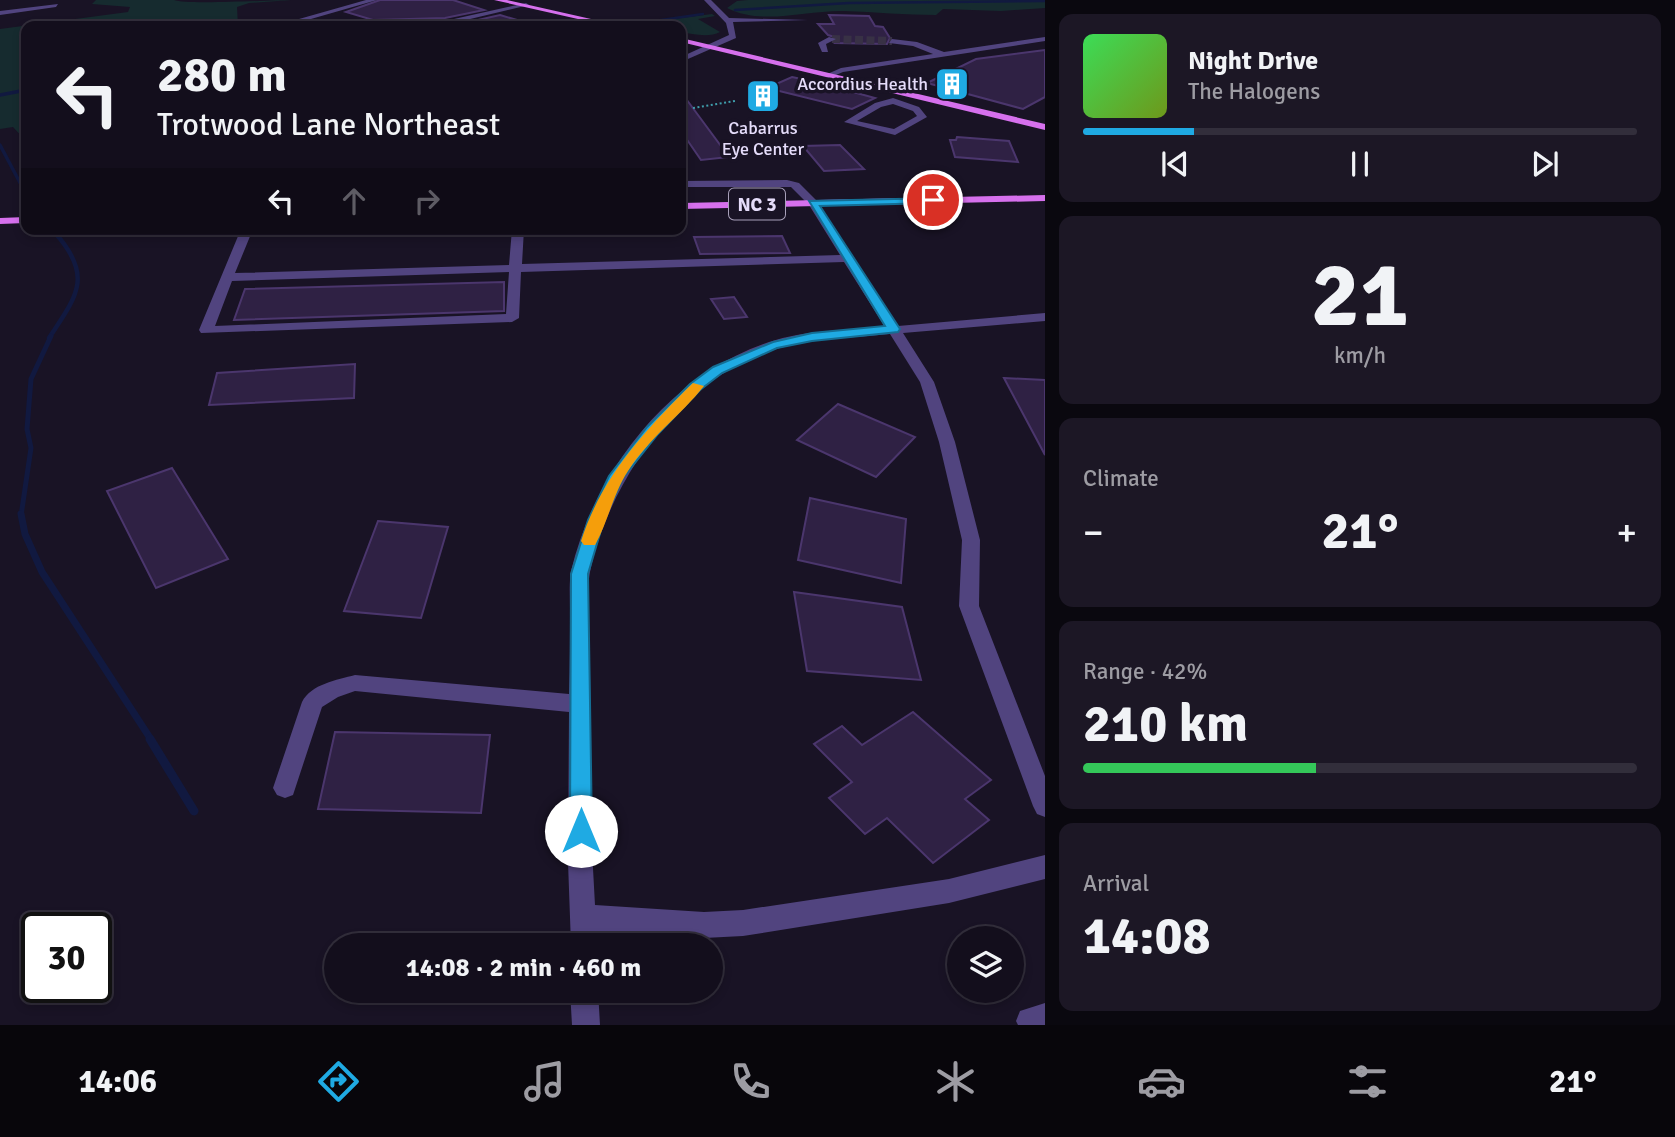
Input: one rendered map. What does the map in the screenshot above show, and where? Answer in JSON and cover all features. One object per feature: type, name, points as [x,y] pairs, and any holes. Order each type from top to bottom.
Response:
[{"type":"main road","points":[[497,0],[594,21]]},
{"type":"main road","points":[[517,0],[526,5]]},
{"type":"main road","points":[[686,41],[1045,127]]},
{"type":"main road","name":"NC 3","points":[[686,206],[1045,198]]},
{"type":"main road","points":[[0,221],[21,220]]},
{"type":"street","points":[[296,21],[374,0]]},
{"type":"street","points":[[686,58],[733,36],[727,20],[707,0]]},
{"type":"street","points":[[0,12],[56,5]]},
{"type":"street","points":[[454,21],[526,5]]},
{"type":"street","points":[[727,20],[804,20]]},
{"type":"street","points":[[823,46],[832,39]]},
{"type":"street","points":[[829,75],[841,70],[1045,39]]},
{"type":"street","points":[[892,41],[922,46],[943,55]]},
{"type":"street","points":[[893,101],[916,109],[922,117],[895,132],[849,122],[905,93]]},
{"type":"street","points":[[710,168],[722,183]]},
{"type":"street","points":[[686,184],[795,185],[813,203],[927,382],[947,442],[971,540],[969,606],[1045,806]]},
{"type":"street","points":[[244,235],[206,330],[512,318],[518,235]]},
{"type":"street","points":[[227,277],[848,258]]},
{"type":"street","points":[[584,933],[580,862],[580,574],[596,520],[617,476],[653,430],[695,387],[744,357],[773,345],[812,337],[1045,317]]},
{"type":"street","points":[[285,788],[313,702],[331,690],[355,683],[580,704]]},
{"type":"street","points":[[585,917],[704,925],[743,923],[949,891],[1045,867]]},
{"type":"street","points":[[585,1003],[586,1025]]},
{"type":"path","points":[[693,108],[734,101]]},
{"type":"green space","points":[[96,0],[291,0],[249,3],[237,7],[238,21],[60,21],[128,12],[130,7],[92,4]]},
{"type":"green space","points":[[1045,0],[1045,8],[1001,11],[943,9],[936,15],[829,11],[769,17],[727,8],[737,1]]},
{"type":"green space","points":[[712,14],[715,16],[698,19],[720,32],[711,35],[686,33],[686,21],[658,21]]},
{"type":"green space","points":[[21,26],[21,136],[13,127],[0,129],[0,29]]},
{"type":"building","points":[[380,0],[453,0],[484,10],[445,18],[373,20],[346,12]]},
{"type":"building","points":[[500,15],[521,21],[473,21]]},
{"type":"building","points":[[829,15],[869,16],[875,26],[883,27],[890,38],[887,44],[835,43],[838,38],[828,35],[818,24],[834,24]]},
{"type":"building","name":"Accordius Health","points":[[1045,50],[1045,97],[1023,109],[927,83],[976,59]]},
{"type":"building","points":[[792,77],[875,98],[852,109],[767,88]]},
{"type":"building","points":[[686,99],[729,157],[701,160],[686,138]]},
{"type":"building","points":[[957,137],[1009,141],[1018,162],[955,157],[950,140],[956,140]]},
{"type":"building","points":[[840,145],[864,169],[824,171],[803,146]]},
{"type":"building","points":[[782,236],[790,253],[700,254],[694,237]]},
{"type":"building","points":[[504,282],[504,311],[234,320],[245,289]]},
{"type":"building","points":[[734,297],[747,317],[724,319],[711,299]]},
{"type":"building","points":[[355,364],[354,398],[209,405],[217,373]]},
{"type":"building","points":[[1004,378],[1045,380],[1045,455]]},
{"type":"building","points":[[838,404],[915,437],[876,477],[797,440]]},
{"type":"building","points":[[172,468],[228,559],[156,588],[107,491]]},
{"type":"building","points":[[810,498],[906,519],[901,583],[798,560]]},
{"type":"building","points":[[378,521],[448,527],[421,618],[344,611]]},
{"type":"building","points":[[794,592],[902,607],[921,680],[807,671]]},
{"type":"building","points":[[913,712],[991,780],[965,799],[989,820],[933,863],[887,818],[865,834],[829,798],[852,782],[814,744],[842,726],[862,745]]},
{"type":"building","points":[[335,732],[490,735],[481,813],[318,809]]},
{"type":"waterway","points":[[735,10],[849,3],[1045,1]]},
{"type":"waterway","points":[[655,21],[703,14]]},
{"type":"waterway","points":[[0,95],[21,91]]},
{"type":"waterway","points":[[0,145],[21,185]]},
{"type":"waterway","points":[[49,338],[73,298],[78,275],[68,249],[57,235]]},
{"type":"waterway","points":[[21,515],[31,448],[27,429],[31,379],[51,336]]},
{"type":"waterway","points":[[21,515],[25,534],[42,572],[152,741]]},
{"type":"waterway","points":[[150,739],[194,811]]},
{"type":"tunnel","points":[[832,39],[892,41]]},
{"type":"slow traffic","points":[[589,541],[596,520],[621,469],[653,430],[697,386]]},
{"type":"place","name":"Accordius Health","points":[[952,84]]},
{"type":"place","name":"Cabarrus Eye Center","points":[[763,96]]},
{"type":"route","points":[[581,831],[580,574],[596,520],[617,476],[653,430],[695,387],[718,370],[773,345],[812,337],[894,329],[813,203],[933,200]]}]
